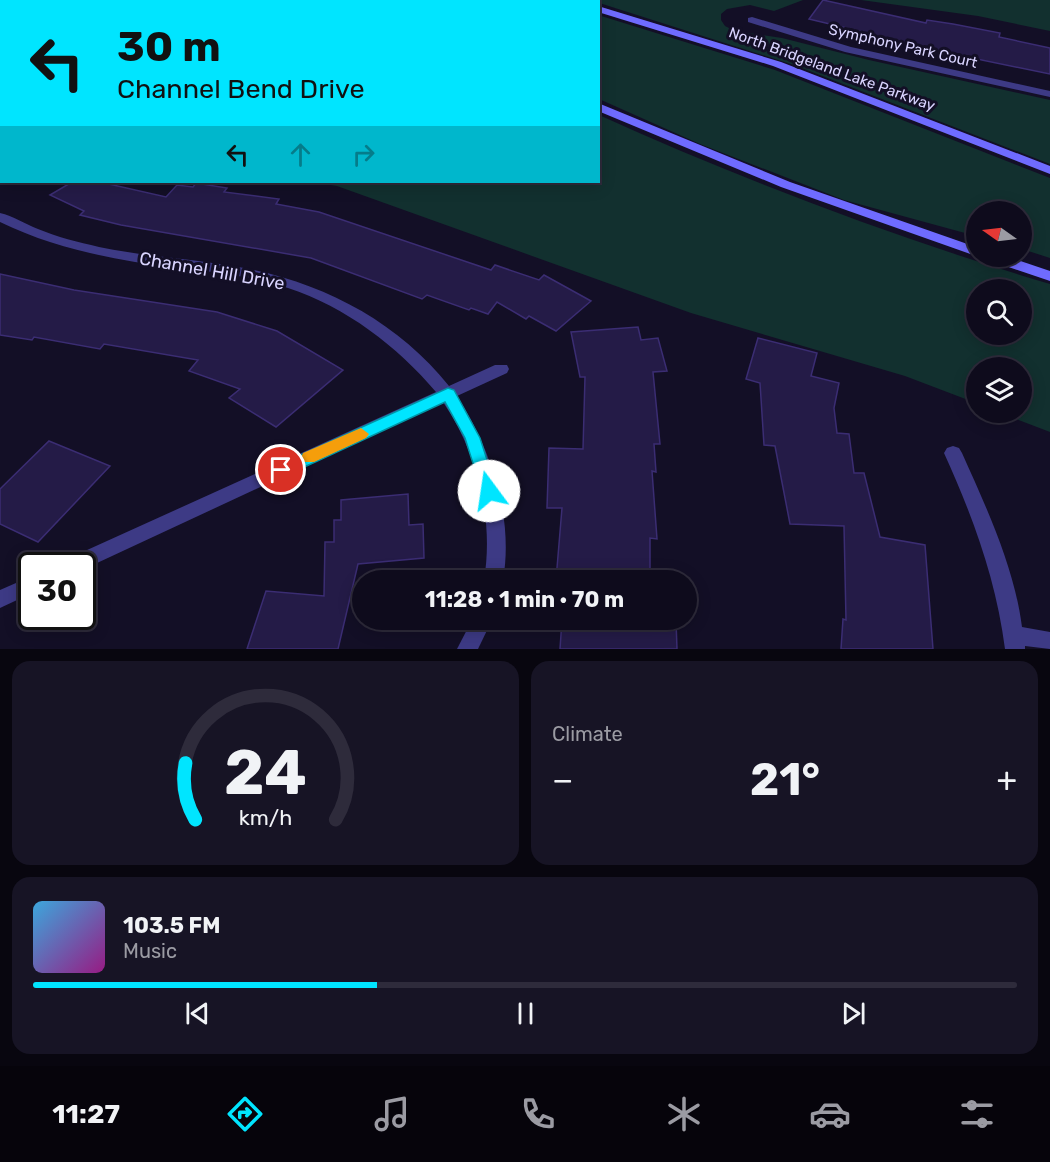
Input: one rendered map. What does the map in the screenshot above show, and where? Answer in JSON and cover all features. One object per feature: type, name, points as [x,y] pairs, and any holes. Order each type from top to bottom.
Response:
[{"type":"main road","name":"North Bridgeland Lake Parkway","points":[[600,10],[777,64],[1050,170]]},
{"type":"main road","points":[[600,107],[729,163],[873,217],[966,249]]},
{"type":"main road","points":[[1023,267],[1050,276]]},
{"type":"street","name":"Symphony Park Court","points":[[752,20],[849,50],[1050,94]]},
{"type":"street","name":"Channel Hill Drive","points":[[0,217],[20,228],[81,248],[279,280],[334,300],[381,330],[405,350],[448,394],[464,419],[480,457],[493,508],[498,563],[496,570]]},
{"type":"street","points":[[96,555],[501,369]]},
{"type":"street","points":[[953,453],[991,539],[1004,580],[1014,642],[1050,641]]},
{"type":"street","points":[[0,598],[18,590]]},
{"type":"street","points":[[467,649],[477,630]]},
{"type":"green space","points":[[600,0],[803,0],[774,11],[750,5],[727,9],[721,14],[721,20],[725,26],[735,31],[782,38],[869,60],[1050,100],[1050,164],[794,65],[600,3]]},
{"type":"green space","points":[[861,0],[1050,0],[1050,31],[978,16]]},
{"type":"green space","points":[[600,16],[775,70],[1050,178],[1050,258],[1032,252],[1032,201],[966,201],[966,233],[844,200],[700,144],[600,99]]},
{"type":"green space","points":[[600,115],[765,185],[878,228],[966,257],[966,267],[995,267],[1050,284],[1050,432],[1026,423],[1032,423],[1032,357],[966,357],[966,399],[905,376],[691,313],[337,186],[318,183],[600,183]]},
{"type":"building","points":[[823,0],[926,23],[927,20],[1000,33],[999,37],[1050,48],[1050,74],[875,38],[876,35],[809,19]]},
{"type":"building","points":[[70,183],[104,183],[166,197],[177,185],[193,187],[196,183],[227,188],[224,192],[279,199],[276,204],[319,212],[491,270],[495,265],[539,280],[544,275],[591,301],[556,331],[529,316],[526,319],[497,302],[488,314],[471,308],[469,310],[427,295],[422,299],[311,258],[121,225],[80,215],[84,211],[50,195]]},
{"type":"building","points":[[0,274],[74,290],[217,312],[277,331],[343,370],[276,427],[229,398],[240,389],[189,371],[198,360],[104,344],[100,349],[34,337],[32,340],[0,335]]},
{"type":"building","points":[[638,327],[641,340],[658,338],[667,371],[653,372],[660,444],[654,444],[656,472],[652,471],[657,539],[650,538],[650,570],[557,570],[562,508],[547,508],[549,448],[583,449],[585,377],[580,377],[571,332]]},
{"type":"building","points":[[758,338],[817,353],[811,376],[839,383],[834,408],[837,433],[849,434],[854,473],[864,473],[880,537],[925,545],[933,649],[841,649],[843,619],[846,620],[844,526],[790,524],[775,446],[764,445],[760,383],[746,379]]},
{"type":"building","points":[[49,441],[110,466],[38,542],[0,524],[0,489]]},
{"type":"building","points":[[408,494],[409,525],[423,524],[424,558],[358,564],[357,570],[352,570],[352,590],[338,649],[247,649],[266,591],[324,596],[325,542],[334,542],[334,520],[341,520],[341,500]]},
{"type":"building","points":[[561,630],[676,630],[677,649],[560,649]]},
{"type":"slow traffic","points":[[308,458],[361,434]]},
{"type":"route","points":[[281,470],[448,394],[464,419],[480,457],[489,491]]}]
